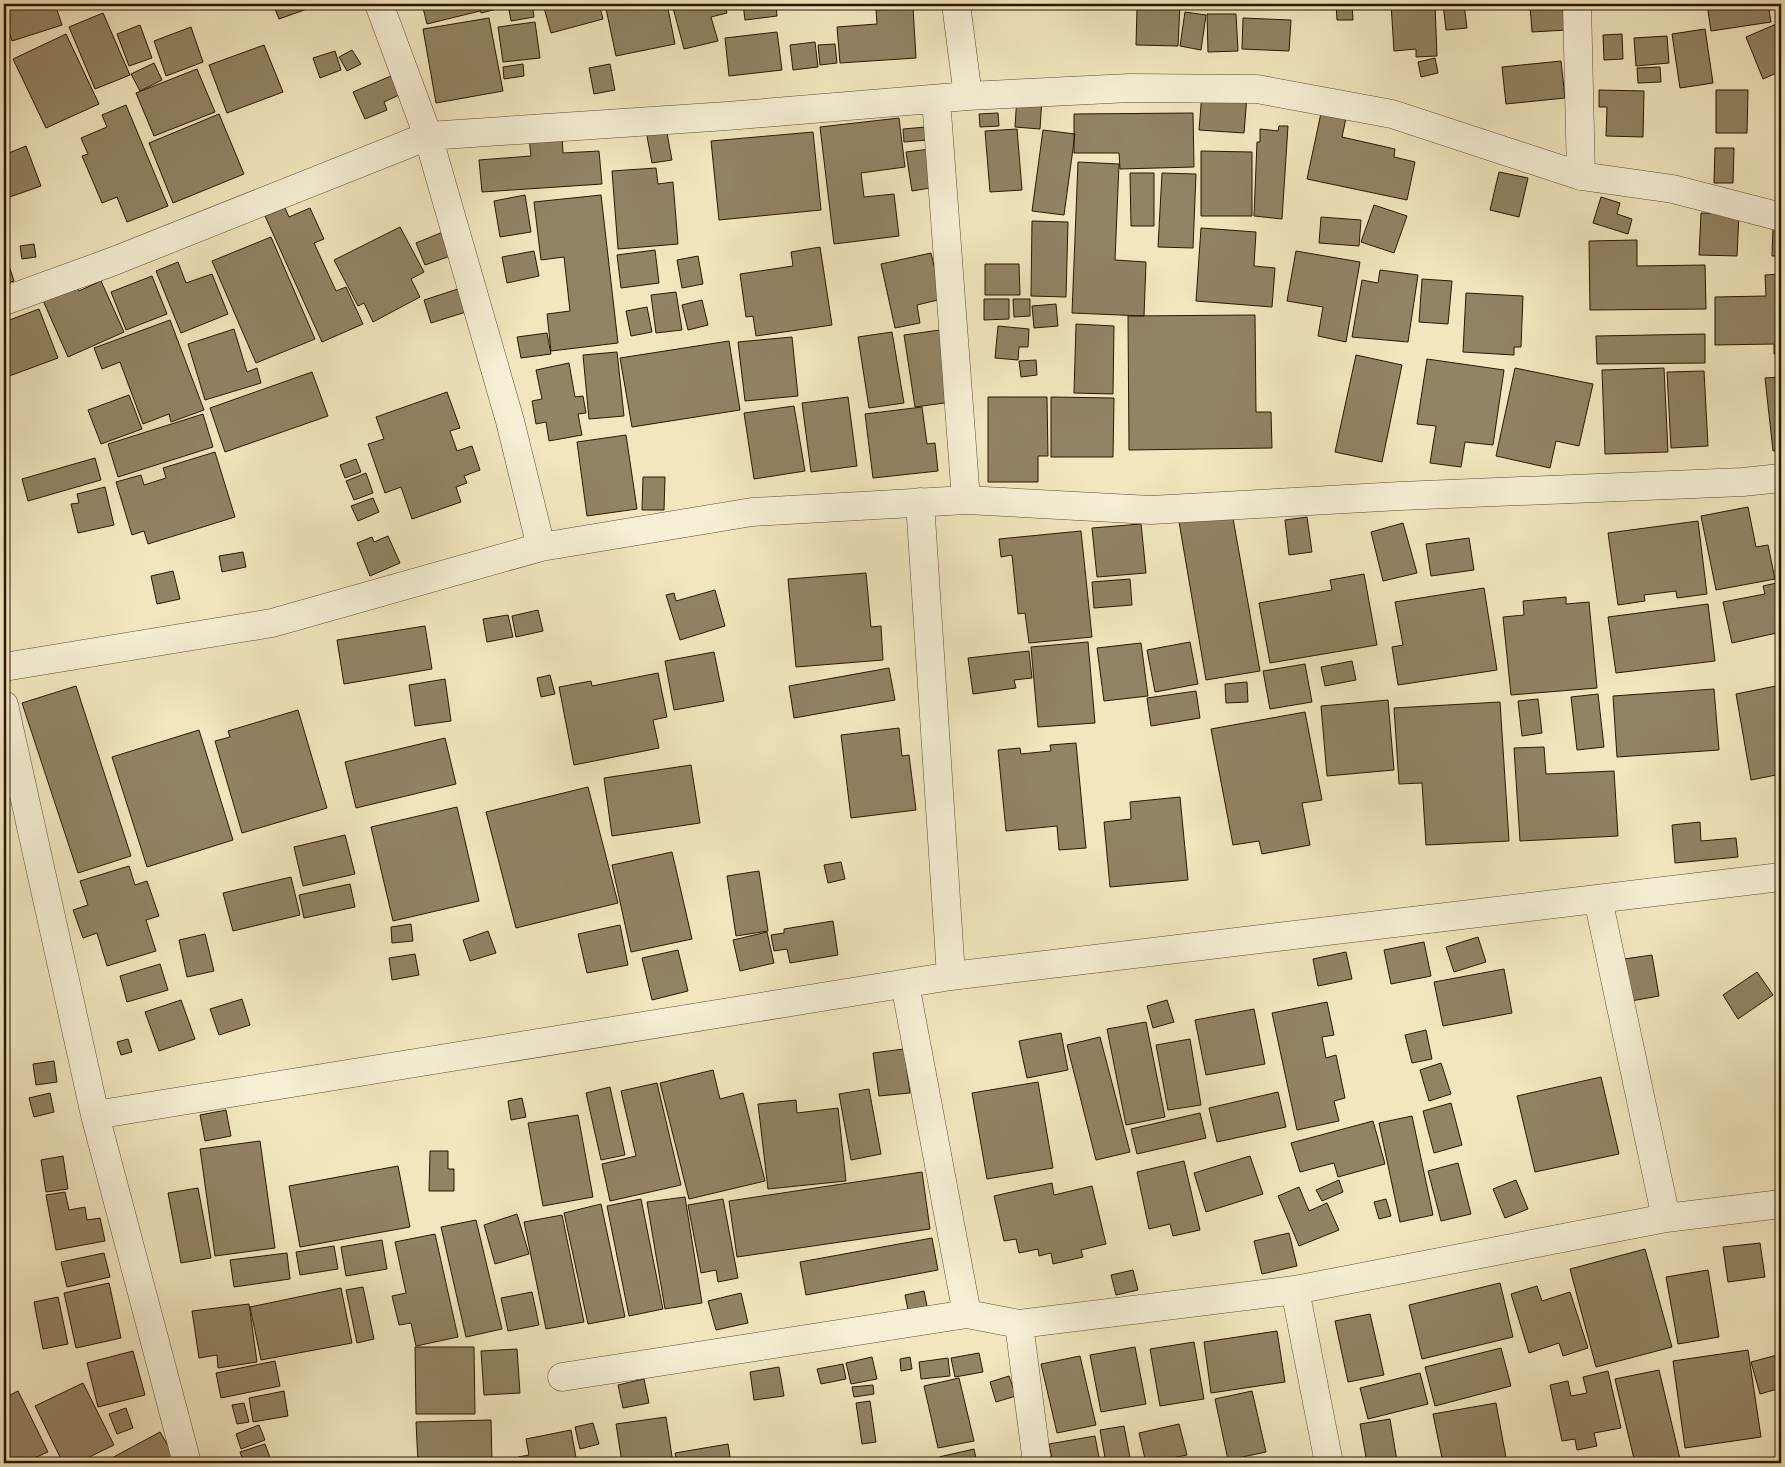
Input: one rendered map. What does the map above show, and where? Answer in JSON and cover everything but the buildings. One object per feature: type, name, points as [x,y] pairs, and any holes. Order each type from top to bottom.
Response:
[{"type":"street","points":[[379,4],[428,136],[507,412],[541,546]]},
{"type":"street","points":[[956,4],[968,96]]},
{"type":"street","points":[[1578,4],[1581,176]]},
{"type":"street","points":[[4,302],[114,261],[428,136],[727,116],[968,96],[1130,88],[1257,89],[1392,114],[1581,176],[1674,189],[1781,217]]},
{"type":"street","points":[[936,99],[966,500]]},
{"type":"street","points":[[4,668],[272,623],[541,546],[752,512],[966,500],[1151,510],[1410,496],[1733,482],[1781,478]]},
{"type":"street","points":[[920,502],[951,976]]},
{"type":"street","points":[[4,705],[95,1115],[187,1463]]},
{"type":"street","points":[[95,1115],[951,976],[1781,877]]},
{"type":"street","points":[[1598,899],[1666,1218]]},
{"type":"street","points":[[905,984],[967,1314]]},
{"type":"street","points":[[562,1377],[967,1314],[1018,1324],[1295,1290],[1666,1218],[1781,1204]]},
{"type":"street","points":[[1295,1290],[1329,1463]]},
{"type":"street","points":[[1018,1324],[1037,1463]]}]
